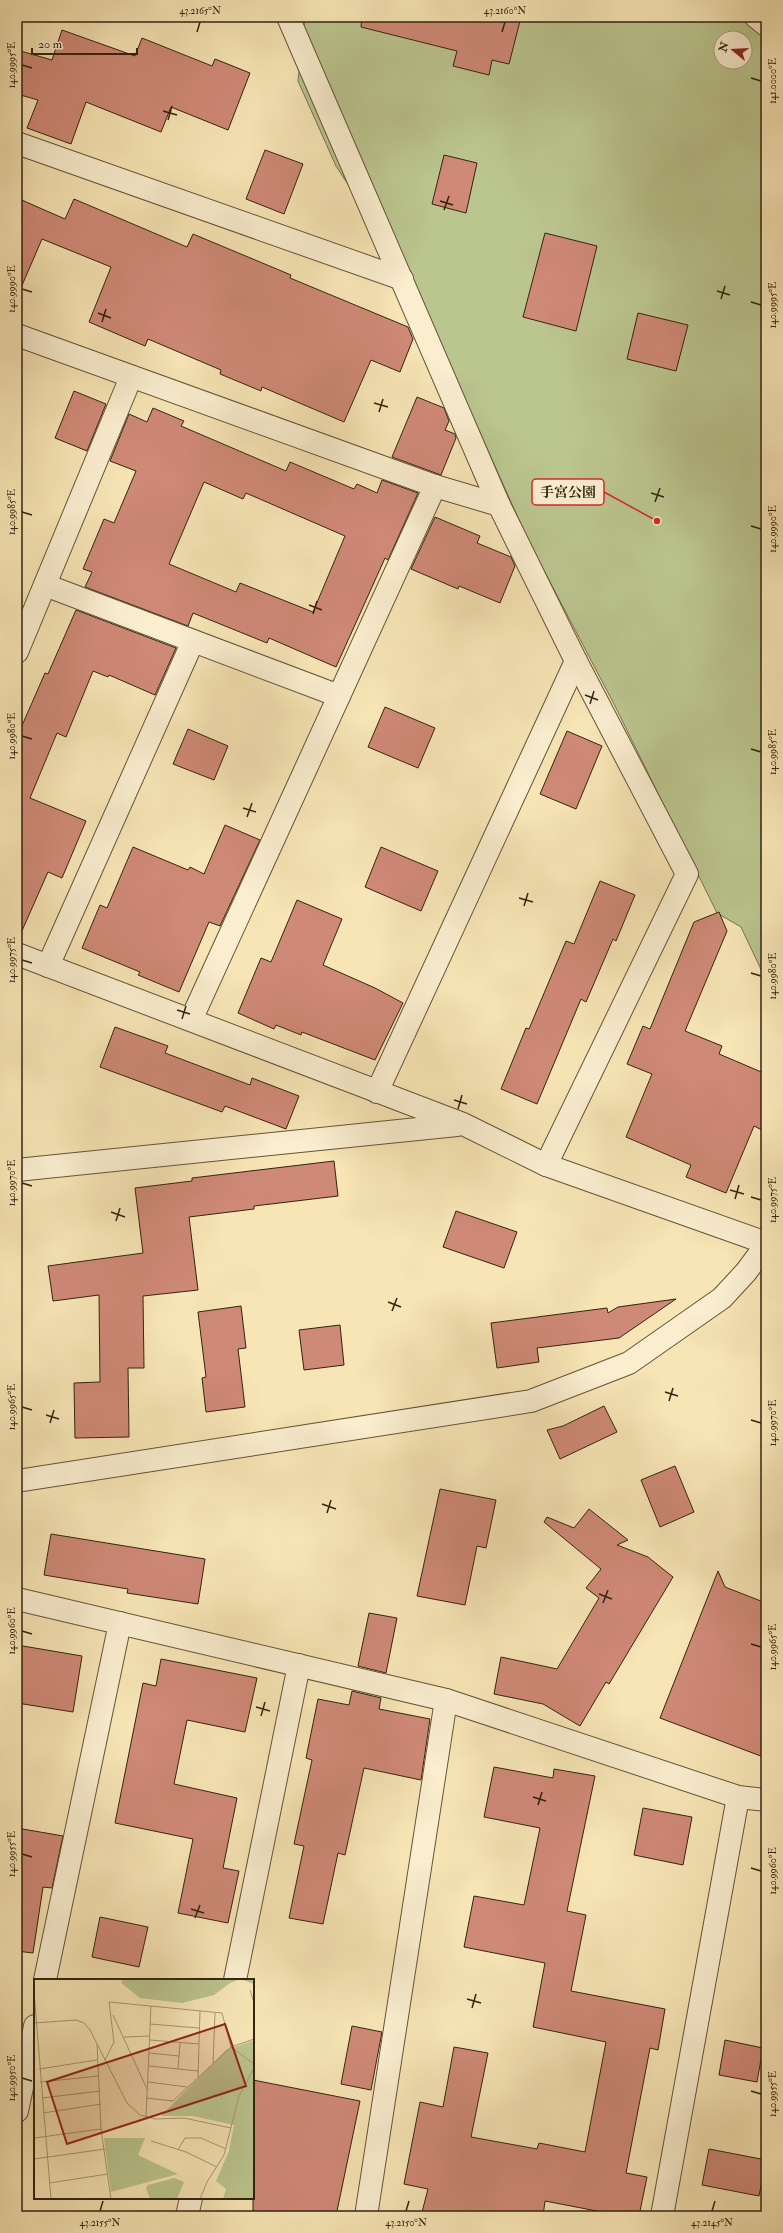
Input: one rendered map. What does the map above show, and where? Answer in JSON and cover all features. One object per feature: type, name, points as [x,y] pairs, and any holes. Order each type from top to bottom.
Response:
[{"type":"street","points":[[286,17],[402,279],[499,504],[576,661],[687,874],[546,1165]]},
{"type":"street","points":[[756,17],[766,26]]},
{"type":"street","points":[[17,143],[402,279]]},
{"type":"street","points":[[17,335],[435,486],[499,504]]},
{"type":"street","points":[[17,652],[131,377]]},
{"type":"street","points":[[191,1020],[435,486]]},
{"type":"street","points":[[45,585],[339,696]]},
{"type":"street","points":[[48,966],[193,641]]},
{"type":"street","points":[[378,1092],[576,661]]},
{"type":"street","points":[[17,954],[463,1124],[546,1165],[766,1244],[746,1272],[722,1298],[629,1363],[531,1401],[17,1481]]},
{"type":"street","points":[[17,1170],[463,1124]]},
{"type":"street","points":[[17,1599],[446,1700],[738,1797],[766,1800]]},
{"type":"street","points":[[45,1979],[120,1623]]},
{"type":"street","points":[[235,1979],[299,1666]]},
{"type":"street","points":[[366,2216],[446,1700]]},
{"type":"street","points":[[662,2216],[738,1797]]},
{"type":"street","points":[[17,2111],[34,2031]]},
{"type":"street","points":[[187,2216],[191,2199]]},
{"type":"green space","points":[[305,17],[766,17],[766,980],[741,927],[717,913],[615,706],[529,542],[415,288],[336,166],[298,81]]},
{"type":"building","points":[[362,17],[521,17],[509,64],[492,60],[489,75],[453,66],[457,51],[361,27]]},
{"type":"building","points":[[62,30],[135,56],[142,38],[212,66],[215,59],[250,73],[228,130],[171,107],[161,132],[86,102],[71,144],[27,128],[38,100],[17,94],[17,50],[52,60]]},
{"type":"building","points":[[265,150],[303,164],[284,214],[246,199]]},
{"type":"building","points":[[444,155],[477,163],[466,213],[432,204]]},
{"type":"building","points":[[17,198],[65,219],[74,199],[187,247],[193,234],[291,275],[290,278],[408,327],[413,339],[400,372],[371,360],[344,422],[262,387],[261,391],[220,374],[221,370],[148,339],[145,346],[89,322],[111,267],[42,239],[17,297]]},
{"type":"building","points":[[545,233],[597,246],[576,331],[523,317]]},
{"type":"building","points":[[638,313],[688,325],[676,371],[627,359]]},
{"type":"building","points":[[74,391],[106,404],[87,451],[55,438]]},
{"type":"building","points":[[417,397],[444,408],[449,421],[445,430],[455,434],[456,438],[441,475],[392,457]]},
{"type":"building","points":[[153,408],[184,421],[181,426],[286,471],[290,462],[354,489],[357,484],[377,493],[382,480],[418,493],[388,560],[385,558],[336,667],[269,638],[267,643],[193,613],[188,626],[85,587],[92,572],[83,569],[104,519],[114,523],[136,471],[110,461],[129,414],[147,422]],"holes":[[[204,482],[243,499],[246,493],[345,536],[313,612],[240,583],[236,592],[169,564]]]},
{"type":"building","points":[[435,517],[480,536],[477,543],[511,557],[515,566],[500,603],[459,586],[458,589],[411,569]]},
{"type":"building","points":[[76,610],[176,648],[155,695],[109,675],[108,677],[93,671],[66,737],[57,733],[30,798],[86,821],[62,878],[48,872],[17,942],[17,737],[45,673],[48,674]]},
{"type":"building","points":[[385,707],[435,728],[418,768],[368,747]]},
{"type":"building","points":[[188,729],[228,746],[214,780],[173,764]]},
{"type":"building","points":[[567,731],[602,746],[576,809],[540,794]]},
{"type":"building","points":[[225,825],[260,840],[220,926],[209,922],[179,992],[138,975],[140,972],[82,948],[100,905],[107,908],[133,847],[188,870],[190,867],[204,874]]},
{"type":"building","points":[[381,847],[438,871],[421,911],[365,887]]},
{"type":"building","points":[[600,881],[635,895],[616,941],[613,939],[586,1002],[581,999],[537,1104],[501,1089],[526,1028],[529,1029],[566,941],[574,944]]},
{"type":"building","points":[[297,900],[342,919],[323,965],[375,988],[403,1003],[375,1060],[302,1032],[301,1035],[276,1025],[274,1029],[238,1013],[261,958],[271,962]]},
{"type":"building","points":[[719,912],[727,931],[685,1031],[722,1046],[719,1054],[766,1074],[766,1132],[754,1126],[726,1193],[686,1177],[691,1165],[626,1137],[652,1074],[627,1064],[643,1026],[650,1029],[694,922]]},
{"type":"building","points":[[115,1027],[168,1046],[165,1053],[250,1085],[252,1078],[299,1096],[286,1129],[225,1106],[222,1112],[100,1067]]},
{"type":"building","points":[[334,1161],[338,1196],[254,1206],[254,1209],[189,1217],[198,1290],[143,1296],[144,1368],[128,1368],[129,1437],[75,1438],[74,1383],[100,1382],[99,1295],[53,1301],[48,1266],[143,1253],[135,1188],[192,1181],[192,1178]]},
{"type":"building","points":[[456,1211],[517,1232],[504,1268],[443,1247]]},
{"type":"building","points":[[676,1299],[619,1338],[537,1348],[539,1362],[497,1368],[491,1323],[607,1308],[608,1313],[618,1307]]},
{"type":"building","points":[[241,1306],[246,1348],[238,1349],[245,1407],[206,1412],[202,1378],[206,1377],[198,1312]]},
{"type":"building","points":[[340,1325],[344,1365],[304,1370],[299,1330]]},
{"type":"building","points":[[604,1406],[617,1432],[560,1459],[547,1430],[563,1426]]},
{"type":"building","points":[[675,1466],[694,1512],[660,1527],[641,1480]]},
{"type":"building","points":[[440,1489],[496,1500],[486,1548],[477,1546],[465,1605],[417,1596]]},
{"type":"building","points":[[589,1509],[628,1540],[617,1545],[648,1557],[673,1577],[609,1684],[606,1682],[580,1726],[543,1704],[494,1694],[501,1657],[557,1669],[599,1598],[586,1588],[601,1569],[544,1522],[547,1517],[574,1528]]},
{"type":"building","points":[[51,1534],[205,1559],[198,1604],[127,1593],[128,1589],[44,1575]]},
{"type":"building","points":[[718,1571],[725,1587],[766,1603],[766,1758],[660,1718]]},
{"type":"building","points":[[369,1613],[397,1618],[386,1673],[358,1666]]},
{"type":"building","points":[[17,1645],[82,1656],[73,1712],[17,1703]]},
{"type":"building","points":[[161,1659],[257,1678],[245,1732],[187,1720],[174,1784],[237,1798],[223,1868],[239,1871],[228,1923],[178,1913],[193,1839],[115,1823],[143,1683],[156,1686]]},
{"type":"building","points":[[352,1691],[381,1698],[379,1709],[430,1719],[421,1780],[364,1768],[345,1855],[338,1853],[323,1924],[289,1918],[304,1846],[294,1844],[312,1760],[306,1758],[318,1699],[349,1705]]},
{"type":"building","points":[[494,1767],[553,1778],[554,1769],[595,1776],[567,1911],[586,1915],[571,1991],[665,2009],[658,2050],[650,2048],[626,2173],[647,2177],[639,2216],[623,2216],[545,2201],[543,2216],[421,2216],[428,2189],[404,2184],[420,2102],[443,2107],[454,2047],[488,2053],[471,2137],[537,2149],[539,2143],[585,2152],[606,2042],[533,2027],[545,1963],[464,1947],[474,1896],[524,1905],[540,1828],[484,1817]]},
{"type":"building","points":[[643,1808],[692,1817],[683,1865],[634,1855]]},
{"type":"building","points":[[17,1828],[63,1836],[52,1888],[43,1887],[33,1953],[17,1951]]},
{"type":"building","points":[[100,1917],[148,1927],[139,1967],[92,1957]]},
{"type":"building","points":[[352,2026],[382,2032],[371,2090],[341,2084]]},
{"type":"building","points":[[725,2040],[763,2048],[757,2082],[719,2075]]},
{"type":"building","points":[[254,2080],[360,2101],[336,2216],[253,2216]]},
{"type":"building","points":[[709,2149],[766,2160],[759,2196],[702,2185]]},
{"type":"place","name":"手宮公園","points":[[657,521]]}]
